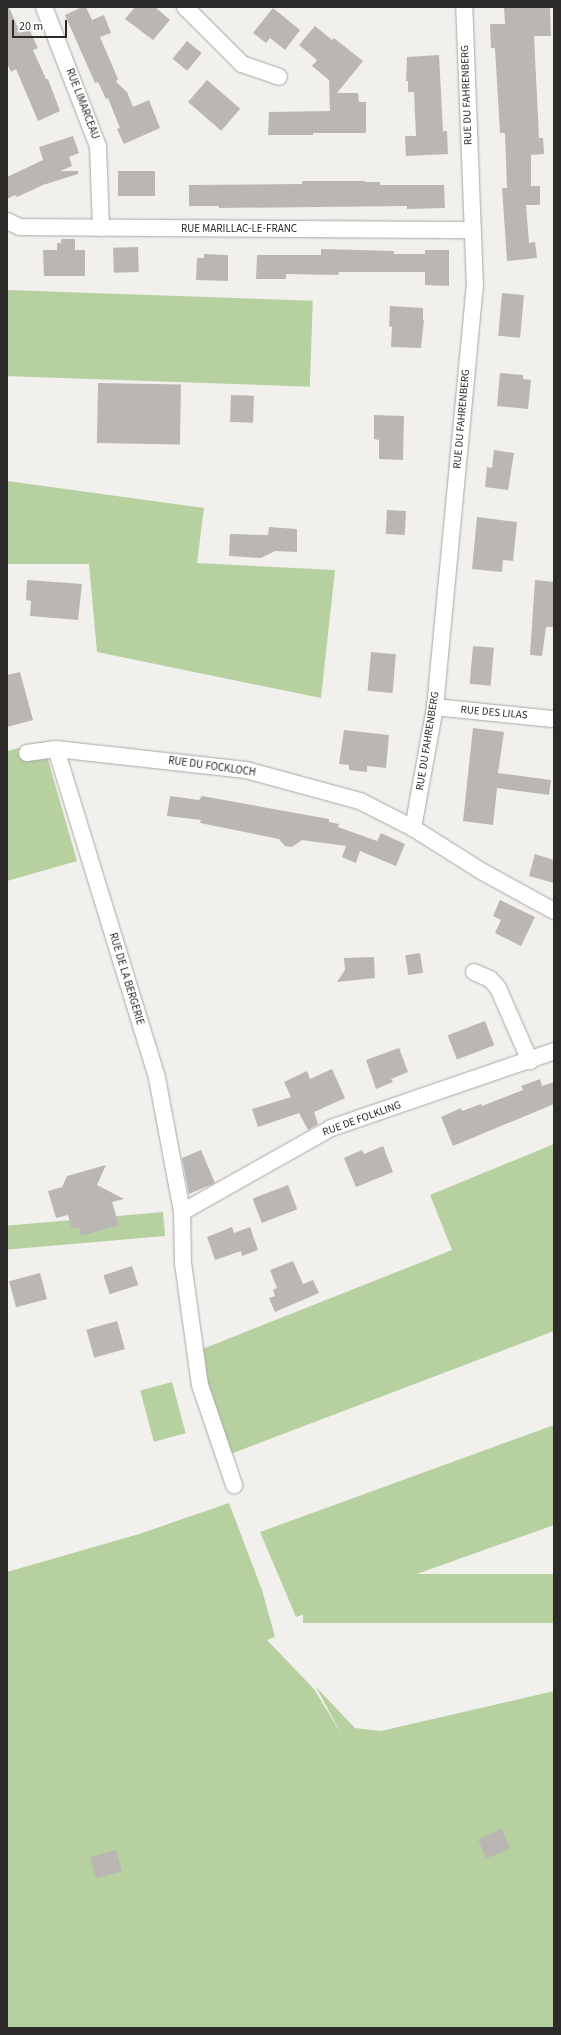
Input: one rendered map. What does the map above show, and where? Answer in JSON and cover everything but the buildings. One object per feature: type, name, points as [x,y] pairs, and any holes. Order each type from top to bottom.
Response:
[{"type":"street","name":"RUE LIMARCEAU","points":[[44,7],[98,146],[101,228]]},
{"type":"street","points":[[185,7],[242,64],[279,77]]},
{"type":"street","name":"RUE DU FAHRENBERG","points":[[412,828],[435,707],[475,287],[464,7]]},
{"type":"street","name":"RUE MARILLAC-LE-FRANC","points":[[7,221],[20,227],[472,230]]},
{"type":"street","name":"RUE DES LILAS","points":[[435,707],[554,719]]},
{"type":"street","name":"RUE DU FOCKLOCH","points":[[27,753],[56,749],[246,770],[360,801],[412,828],[483,872],[554,911]]},
{"type":"street","name":"RUE DE LA BERGERIE","points":[[56,749],[157,1078],[182,1212],[183,1263],[200,1385],[234,1486]]},
{"type":"street","points":[[474,972],[490,978],[498,988],[530,1060]]},
{"type":"street","name":"RUE DE FOLKLING","points":[[182,1212],[331,1128],[554,1051]]},
{"type":"green space","points":[[7,290],[313,301],[310,387],[7,376]]},
{"type":"green space","points":[[7,481],[204,508],[197,563],[335,570],[321,698],[97,652],[89,564],[7,564]]},
{"type":"green space","points":[[43,742],[77,861],[7,881],[7,751]]},
{"type":"green space","points":[[554,1144],[554,1331],[230,1454],[206,1384],[200,1350],[452,1250],[430,1195]]},
{"type":"green space","points":[[163,1212],[165,1236],[7,1250],[7,1226]]},
{"type":"green space","points":[[172,1382],[186,1433],[154,1442],[140,1391]]},
{"type":"green space","points":[[554,1425],[554,1525],[296,1617],[260,1532]]},
{"type":"green space","points":[[229,1503],[262,1590],[275,1637],[267,1640],[314,1689],[342,1735],[316,1687],[355,1728],[381,1731],[554,1691],[554,2028],[7,2028],[7,1572],[139,1534]]},
{"type":"green space","points":[[303,1574],[554,1574],[554,1623],[303,1623]]}]
